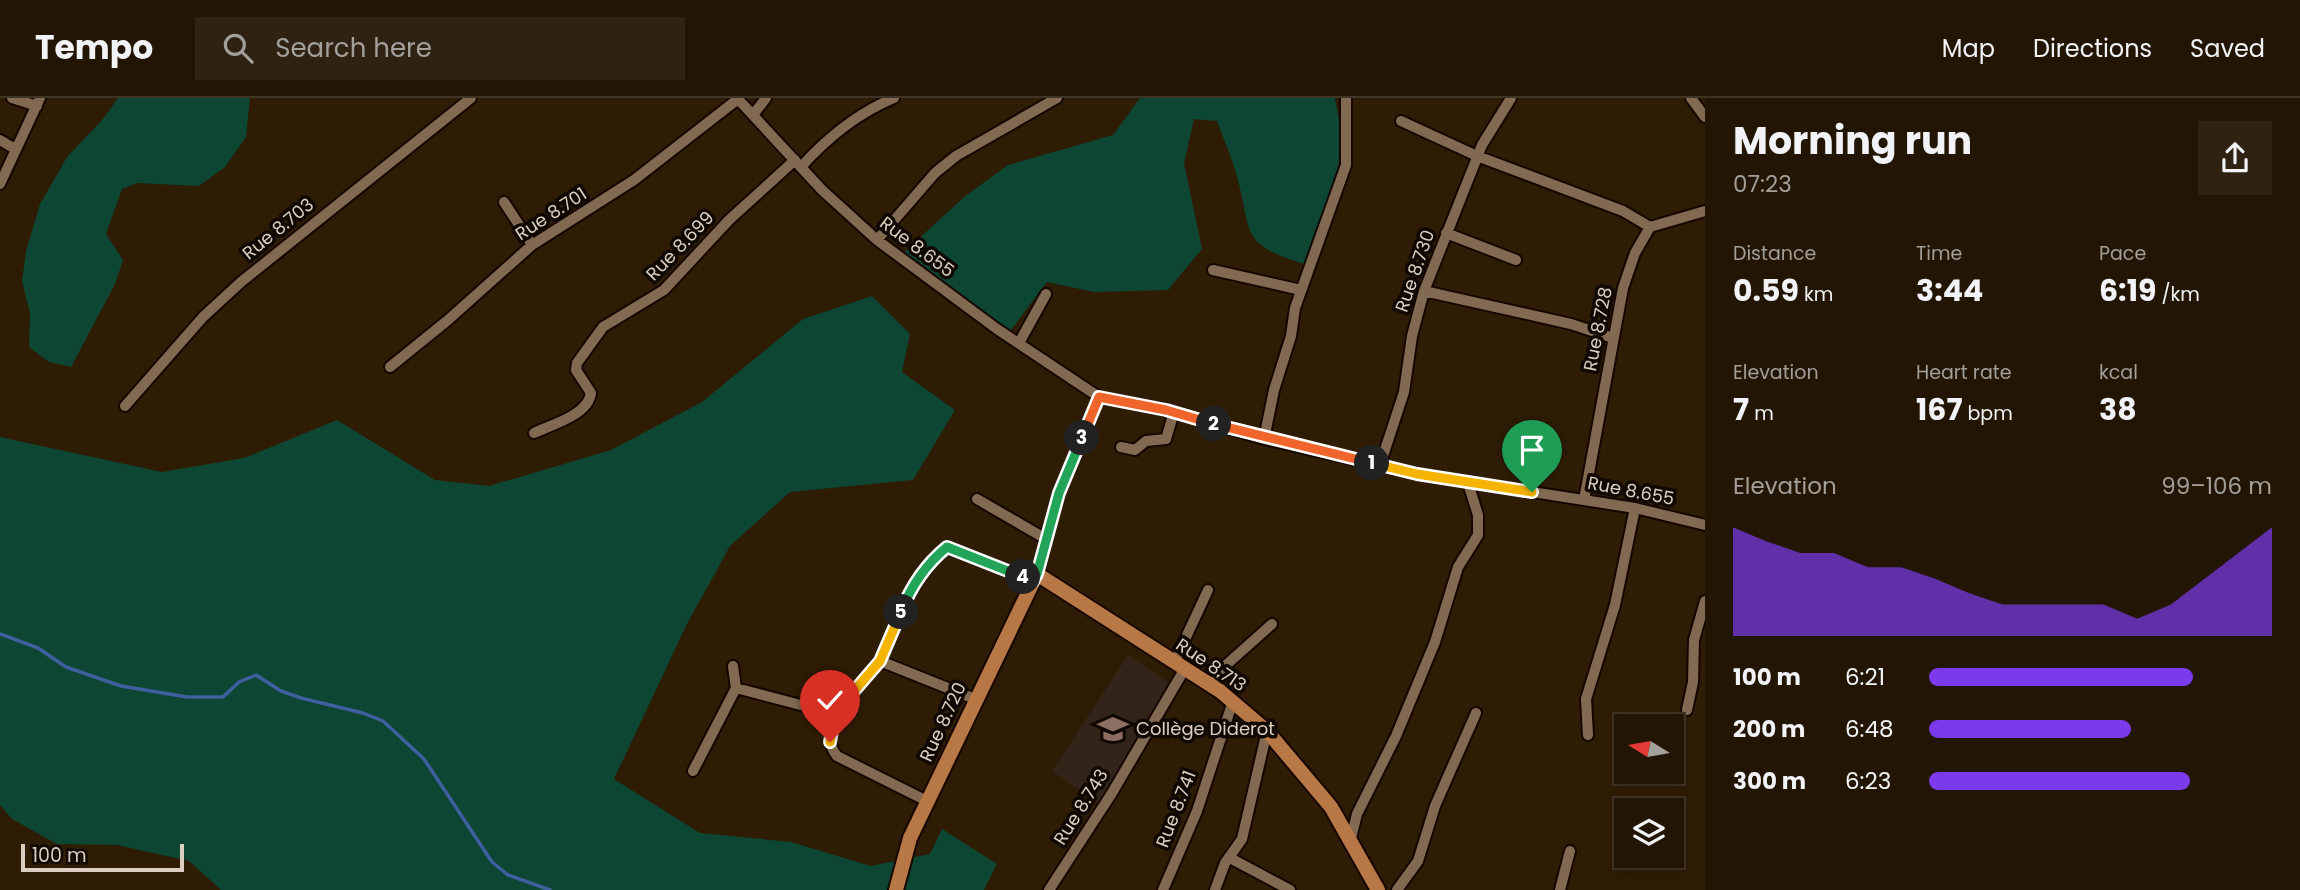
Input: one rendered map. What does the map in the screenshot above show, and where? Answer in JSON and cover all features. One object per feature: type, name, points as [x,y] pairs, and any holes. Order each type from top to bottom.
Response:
[{"type":"main road","name":"Rue 8.713","points":[[1035,578],[1207,682],[1267,731],[1317,788],[1351,838],[1378,890]]},
{"type":"main road","name":"Rue 8.720","points":[[896,890],[903,855],[927,801],[1035,578]]},
{"type":"street","points":[[0,184],[38,102],[12,98]]},
{"type":"street","name":"Rue 8.703","points":[[125,406],[203,317],[241,282],[471,98]]},
{"type":"street","name":"Rue 8.655","points":[[737,98],[798,164],[877,240],[1019,343],[1099,397],[1174,412],[1264,439],[1380,465],[1468,483],[1635,508],[1705,525]]},
{"type":"street","name":"Rue 8.701","points":[[390,367],[448,320],[532,245],[634,180],[737,98]]},
{"type":"street","points":[[753,115],[766,98]]},
{"type":"street","points":[[798,164],[825,141],[878,105],[894,98]]},
{"type":"street","points":[[877,240],[935,173],[956,156],[1057,98]]},
{"type":"street","points":[[1264,439],[1301,290],[1346,165],[1346,98]]},
{"type":"street","name":"Rue 8.730","points":[[1380,465],[1404,392],[1412,336],[1424,291],[1477,156],[1511,98]]},
{"type":"street","points":[[1692,98],[1705,117]]},
{"type":"street","points":[[1401,121],[1477,156],[1623,211],[1650,227],[1705,211]]},
{"type":"street","points":[[0,140],[15,149]]},
{"type":"street","name":"Rue 8.699","points":[[534,433],[584,409],[590,401],[592,393],[576,370],[577,363],[603,327],[649,301],[673,282],[729,220],[798,164]]},
{"type":"street","points":[[504,202],[532,245]]},
{"type":"street","name":"Rue 8.728","points":[[1584,500],[1623,288],[1635,253],[1650,227]]},
{"type":"street","points":[[1446,233],[1516,260]]},
{"type":"street","points":[[1213,270],[1301,290]]},
{"type":"street","points":[[1424,291],[1571,324],[1613,338]]},
{"type":"street","points":[[1019,343],[1046,295]]},
{"type":"street","points":[[927,801],[837,755],[830,742],[835,713],[880,661],[911,588],[932,560],[947,547],[1035,578],[1066,473],[1099,397]]},
{"type":"street","points":[[1121,447],[1135,450],[1146,441],[1166,439],[1174,412]]},
{"type":"street","points":[[1351,838],[1357,814],[1396,736],[1435,642],[1458,567],[1478,535],[1478,515],[1468,483]]},
{"type":"street","points":[[977,499],[1046,539]]},
{"type":"street","points":[[1588,735],[1586,699],[1615,605],[1635,508]]},
{"type":"street","name":"Rue 8.743","points":[[1049,890],[1112,793],[1179,666],[1209,590]]},
{"type":"street","points":[[1687,710],[1693,682],[1693,640],[1705,601]]},
{"type":"street","points":[[1207,682],[1272,624]]},
{"type":"street","points":[[880,661],[975,699]]},
{"type":"street","points":[[693,771],[736,688],[733,666]]},
{"type":"street","points":[[736,688],[835,713]]},
{"type":"street","name":"Rue 8.741","points":[[1163,890],[1197,811],[1233,701]]},
{"type":"street","points":[[1397,890],[1418,861],[1435,806],[1476,713]]},
{"type":"street","points":[[1214,890],[1242,839],[1267,731]]},
{"type":"street","points":[[1560,890],[1570,851]]},
{"type":"street","points":[[1230,858],[1290,890]]},
{"type":"shaded area","name":"Collège Diderot","points":[[1128,655],[1174,686],[1098,803],[1052,771]]},
{"type":"green space","points":[[118,98],[250,98],[246,137],[225,167],[199,186],[137,183],[122,189],[106,234],[123,260],[115,284],[71,367],[49,362],[29,347],[30,313],[22,281],[26,251],[40,204],[67,157],[103,119]]},
{"type":"green space","points":[[1140,98],[1335,98],[1342,137],[1332,209],[1305,264],[1283,257],[1257,242],[1247,222],[1236,173],[1217,121],[1194,119],[1184,163],[1202,249],[1168,290],[1094,292],[1047,282],[1011,330],[997,329],[899,257],[964,197],[1008,165],[1113,135]]},
{"type":"green space","points":[[872,296],[910,334],[902,372],[955,410],[913,480],[790,492],[730,546],[687,624],[614,779],[700,833],[791,842],[871,866],[930,854],[942,829],[997,864],[984,890],[221,890],[189,861],[117,845],[57,844],[12,819],[0,805],[0,437],[162,472],[244,458],[337,420],[435,480],[489,486],[611,450],[702,402],[803,319]]},
{"type":"waterway","points":[[0,634],[38,648],[66,667],[121,686],[187,697],[223,697],[239,682],[256,675],[281,691],[383,721],[424,759],[492,862],[508,875],[550,890]]},
{"type":"place","name":"Collège Diderot","points":[[1113,729]]},
{"type":"route","points":[[830,742],[835,713],[880,661],[911,588],[932,560],[947,547],[1033,581],[1066,473],[1099,397],[1166,410],[1264,439],[1417,474],[1532,492]]}]
